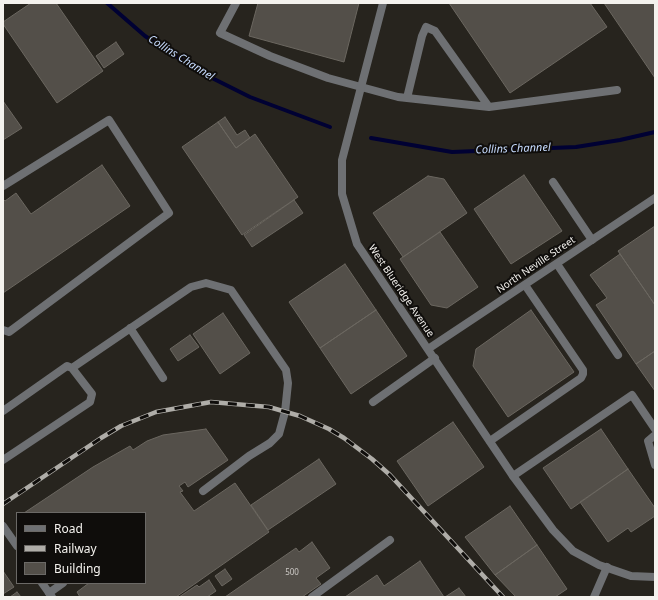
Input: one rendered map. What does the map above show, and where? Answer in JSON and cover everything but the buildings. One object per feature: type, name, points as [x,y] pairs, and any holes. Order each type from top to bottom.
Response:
[{"type":"street","points":[[236,3],[220,33],[270,56],[328,78],[407,98],[489,107],[617,90]]},
{"type":"street","name":"West Blueridge Avenue","points":[[383,3],[342,160],[342,194],[358,244],[513,476],[553,530],[573,551],[607,567]]},
{"type":"street","points":[[407,98],[422,36],[426,26],[435,31],[489,107]]},
{"type":"street","points":[[3,186],[109,120],[169,213],[9,332],[3,330]]},
{"type":"street","points":[[553,182],[592,240]]},
{"type":"street","name":"North Neville Street","points":[[428,349],[655,198]]},
{"type":"street","points":[[556,264],[618,355]]},
{"type":"street","points":[[72,368],[191,287],[206,284],[230,290],[286,370],[288,383],[285,412],[279,434],[270,443],[249,456],[203,491]]},
{"type":"street","points":[[490,441],[581,378],[584,374],[583,370],[525,285]]},
{"type":"street","points":[[130,328],[163,378]]},
{"type":"street","points":[[373,402],[434,358]]},
{"type":"street","points":[[3,411],[67,366],[72,368],[92,394],[90,402],[3,460]]},
{"type":"street","points":[[513,476],[632,395],[655,429]]},
{"type":"street","points":[[655,435],[648,441],[655,465]]},
{"type":"street","points":[[3,526],[16,545]]},
{"type":"street","points":[[312,597],[390,540]]},
{"type":"street","points":[[594,597],[607,567],[631,576],[655,577]]},
{"type":"street","points":[[43,584],[50,595],[62,584]]},
{"type":"waterway","name":"Collins Channel","points":[[107,3],[145,36],[202,73],[250,97],[330,127]]},
{"type":"waterway","name":"Collins Channel","points":[[371,138],[452,152],[576,147],[620,140],[655,132]]},
{"type":"railway","points":[[3,504],[101,438],[121,426],[156,412],[211,402],[269,407],[300,416],[329,429],[344,438],[372,459],[390,475],[503,597]]}]
